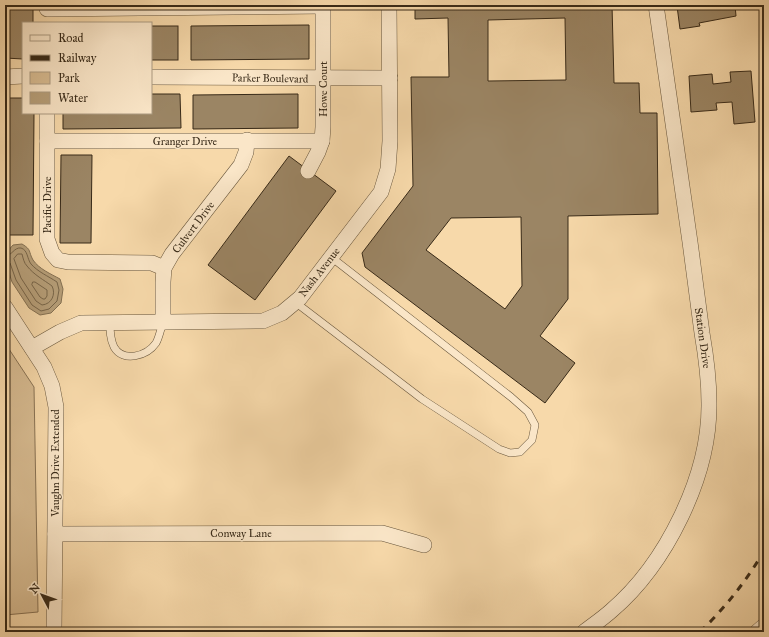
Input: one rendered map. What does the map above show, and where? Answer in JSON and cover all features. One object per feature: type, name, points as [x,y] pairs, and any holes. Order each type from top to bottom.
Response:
[{"type":"street","points":[[47,12],[133,7],[322,5]]},
{"type":"street","name":"Howe Court","points":[[308,170],[322,141],[322,5]]},
{"type":"street","name":"Nash Avenue","points":[[32,348],[60,332],[81,323],[263,321],[282,313],[300,298],[381,192],[388,169],[390,140],[389,5]]},
{"type":"street","name":"Station Drive","points":[[584,632],[612,611],[645,574],[663,550],[692,492],[706,439],[709,404],[708,374],[656,5]]},
{"type":"street","points":[[5,77],[22,76]]},
{"type":"street","name":"Parker Boulevard","points":[[152,77],[390,78]]},
{"type":"street","name":"Pacific Drive","points":[[47,114],[47,239],[52,253],[58,260],[68,262],[152,263],[164,268]]},
{"type":"street","name":"Granger Drive","points":[[47,142],[247,140],[322,141]]},
{"type":"street","name":"Culvert Drive","points":[[163,322],[164,268],[172,254],[241,165],[246,152],[247,140]]},
{"type":"street","name":"Vaughn Drive Extended","points":[[5,307],[44,367],[52,386],[56,407],[54,632]]},
{"type":"street","name":"Conway Lane","points":[[55,534],[382,533],[424,545]]},
{"type":"street","points":[[757,632],[764,626]]},
{"type":"lane","points":[[763,5],[764,18]]},
{"type":"lane","points":[[295,302],[422,399],[499,449],[510,453],[520,452],[532,440],[535,425],[528,412],[511,397],[331,257]]},
{"type":"lane","points":[[110,323],[110,335],[114,348],[123,355],[133,357],[146,352],[156,343],[163,322]]},
{"type":"green space","points":[[5,343],[34,387],[38,612],[5,615]]},
{"type":"water","points":[[22,244],[29,249],[33,260],[38,266],[60,279],[63,289],[61,303],[51,313],[40,315],[29,308],[12,282],[6,263],[7,252],[13,245]]},
{"type":"building","points":[[5,5],[33,5],[33,22],[22,22],[22,59],[5,58]]},
{"type":"building","points":[[415,5],[612,5],[614,83],[639,83],[640,113],[657,113],[658,214],[568,216],[568,299],[540,336],[575,363],[545,403],[365,267],[362,253],[413,186],[411,77],[449,77],[448,18],[415,19]],"holes":[[[565,18],[566,80],[488,81],[488,20]],[[521,217],[522,286],[505,309],[426,250],[451,218]]]},
{"type":"building","points":[[696,5],[697,7],[710,5],[735,5],[736,16],[699,23],[700,26],[680,29],[677,6]]},
{"type":"building","points":[[309,25],[309,59],[191,60],[191,26]]},
{"type":"building","points":[[152,26],[178,26],[178,60],[152,60]]},
{"type":"building","points":[[751,71],[755,122],[734,124],[732,102],[716,103],[717,110],[691,112],[689,76],[712,74],[713,84],[731,82],[730,72]]},
{"type":"building","points":[[152,94],[180,94],[181,128],[63,129],[63,114],[152,114]]},
{"type":"building","points":[[298,94],[298,128],[193,129],[193,95]]},
{"type":"building","points":[[5,98],[22,98],[22,114],[34,114],[33,235],[5,235]]},
{"type":"building","points":[[61,155],[92,155],[91,243],[60,243]]},
{"type":"building","points":[[289,156],[336,191],[255,300],[208,265]]},
{"type":"railway","points":[[700,632],[735,593],[764,551]]}]
